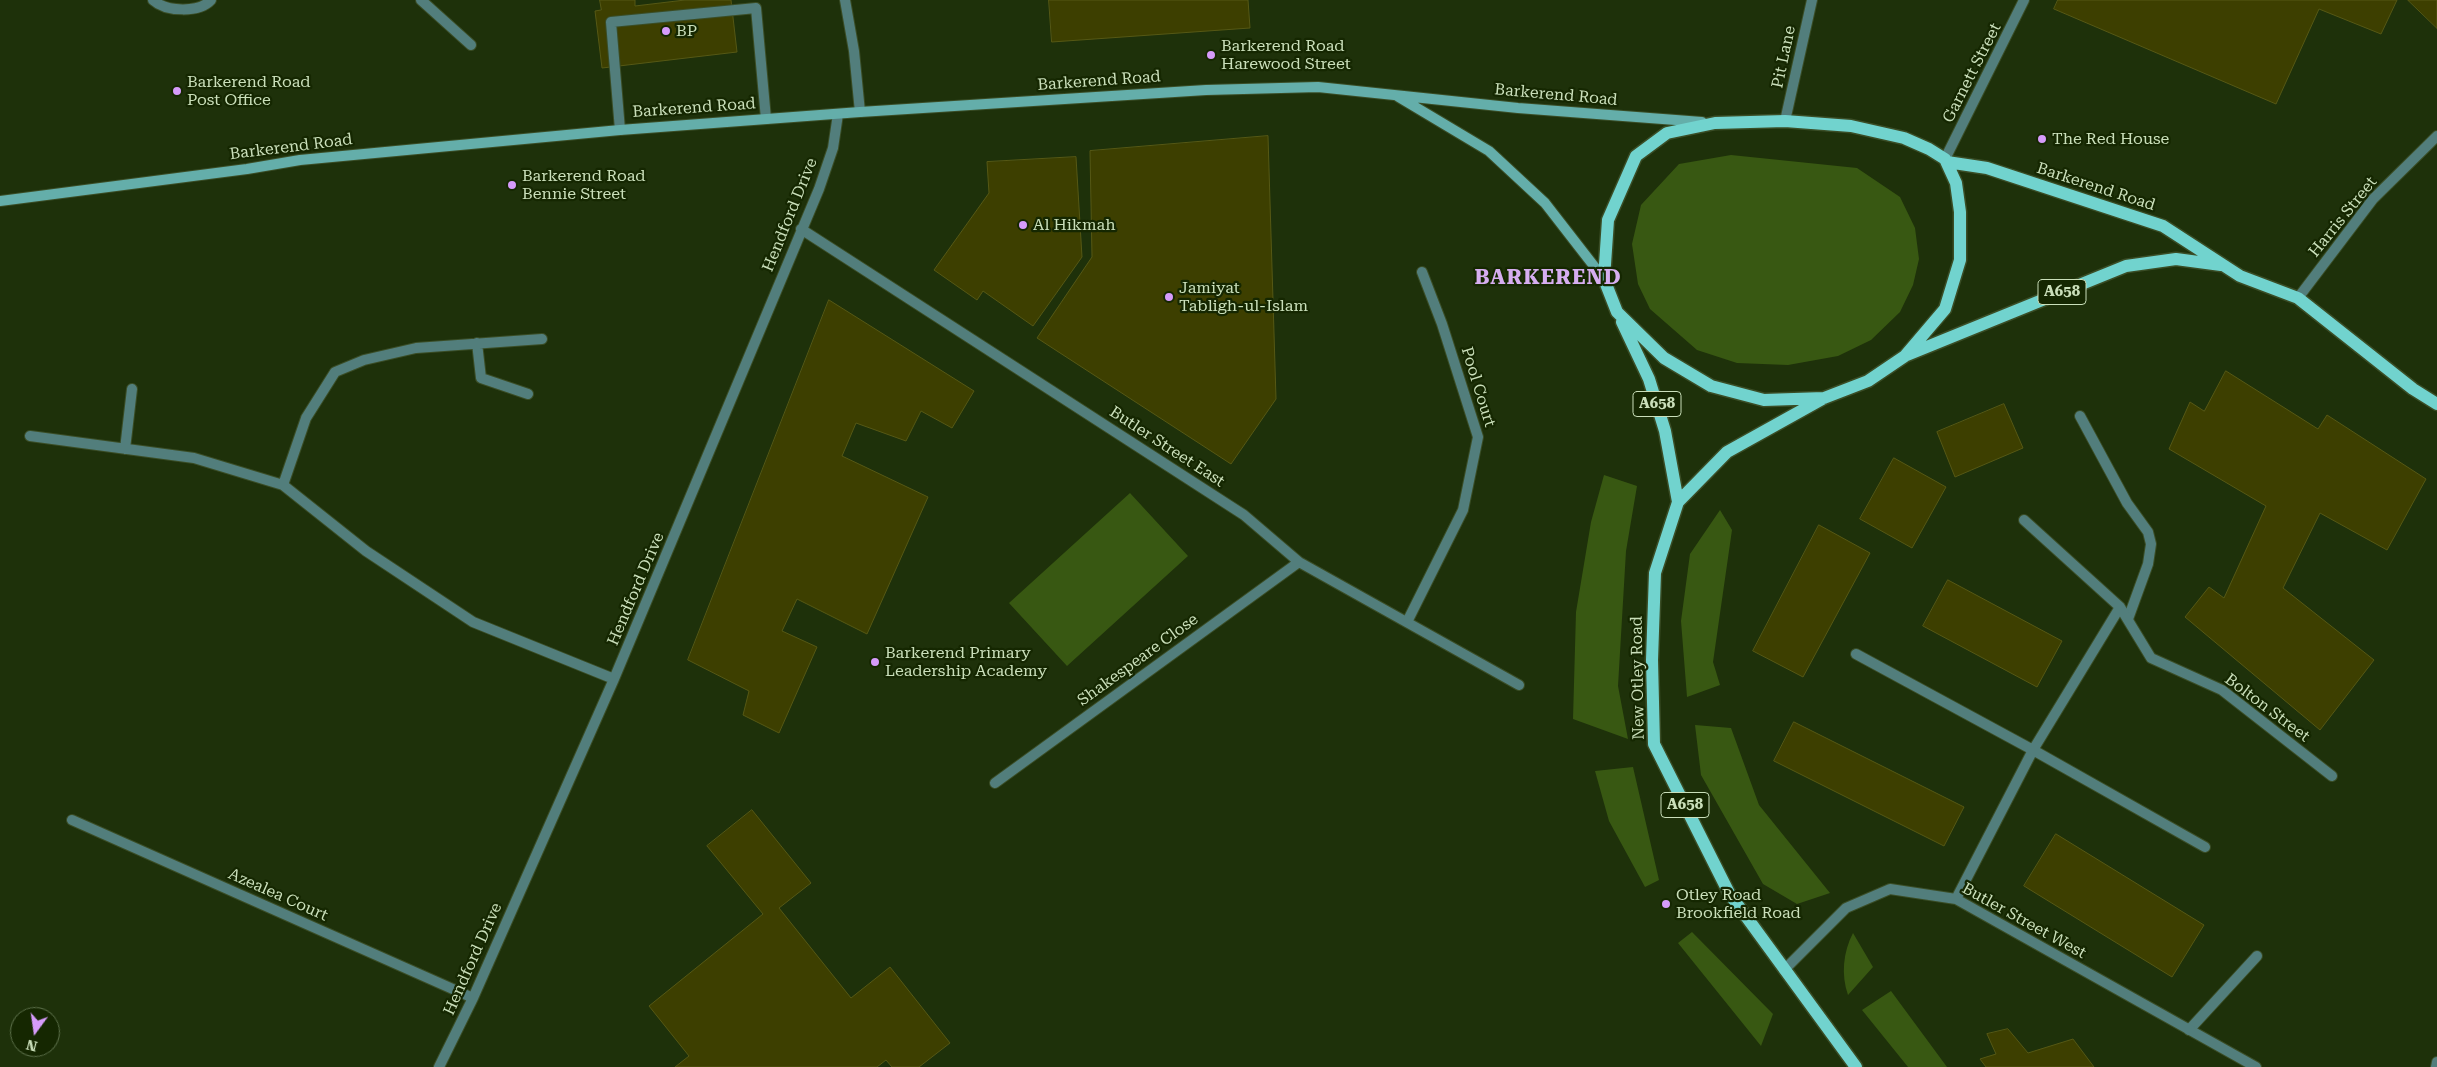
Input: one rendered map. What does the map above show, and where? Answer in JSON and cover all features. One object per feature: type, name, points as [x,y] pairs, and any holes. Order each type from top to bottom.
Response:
[{"type":"main road","name":"Barkerend Road","points":[[0,201],[247,169],[300,160],[620,130],[860,112],[1216,90],[1318,87],[1630,118],[1716,123],[1785,121],[1851,126],[1904,138],[1946,160],[1987,168],[2163,226],[2240,276],[2298,298],[2413,389],[2437,404]]},
{"type":"main road","name":"Barkerend Road","points":[[1394,95],[1489,151],[1545,203],[1604,279]]},
{"type":"main road","name":"Barkerend Road","points":[[1604,279],[1608,220],[1636,156],[1667,133],[1716,123]]},
{"type":"main road","points":[[1617,312],[1664,358],[1710,386],[1764,400],[1824,398],[1868,381],[1905,356],[1945,309],[1960,260],[1960,212],[1956,182],[1946,160]]},
{"type":"main road","name":"Barkerend Road","points":[[1905,356],[2126,266],[2176,259],[2226,266]]},
{"type":"main road","name":"New Otley Road","points":[[1604,279],[1617,312],[1649,379],[1665,431],[1678,502]]},
{"type":"main road","name":"New Otley Road","points":[[1824,398],[1727,452],[1678,502],[1655,573],[1652,660],[1654,744],[1729,893],[1855,1067]]},
{"type":"street","points":[[154,0],[159,5],[181,9],[206,6],[211,0]]},
{"type":"street","points":[[421,0],[471,45]]},
{"type":"street","points":[[845,0],[854,51],[860,112]]},
{"type":"street","name":"Pit Lane","points":[[1785,121],[1812,0]]},
{"type":"street","name":"Garnett Street","points":[[1946,160],[2024,0]]},
{"type":"street","points":[[620,130],[611,22],[756,8],[766,119]]},
{"type":"street","name":"Hendford Drive","points":[[439,1067],[473,998],[614,679],[819,189],[833,148],[838,114]]},
{"type":"street","name":"Harris Street","points":[[2298,298],[2373,199],[2437,136]]},
{"type":"street","name":"Butler Street East","points":[[801,229],[1244,515],[1298,562],[1519,685]]},
{"type":"street","name":"Pool Court","points":[[1407,622],[1463,510],[1478,437],[1442,324],[1422,272]]},
{"type":"street","points":[[283,485],[306,418],[335,372],[364,360],[416,348],[542,339]]},
{"type":"street","points":[[477,343],[481,378],[528,394]]},
{"type":"street","points":[[125,449],[132,389]]},
{"type":"street","points":[[2080,416],[2127,503],[2148,532],[2151,544],[2148,564],[2128,619]]},
{"type":"street","points":[[30,436],[194,458],[283,485],[366,551],[474,622],[614,679]]},
{"type":"street","name":"Bolton Street","points":[[2024,520],[2120,607],[2151,658],[2222,690],[2332,776]]},
{"type":"street","name":"Shakespeare Close","points":[[995,783],[1298,562]]},
{"type":"street","points":[[1956,899],[2033,750],[2120,607]]},
{"type":"street","points":[[1856,654],[2033,750],[2205,847]]},
{"type":"street","name":"Azealea Court","points":[[72,820],[473,998]]},
{"type":"street","name":"Butler Street West","points":[[1784,970],[1846,908],[1890,889],[1956,899],[2256,1067]]},
{"type":"street","points":[[2189,1030],[2257,956]]},
{"type":"street","points":[[2436,1067],[2437,1062]]},
{"type":"green space","points":[[1731,155],[1857,168],[1900,197],[1915,228],[1919,259],[1913,285],[1900,312],[1871,340],[1838,356],[1788,365],[1737,363],[1697,350],[1650,309],[1638,284],[1632,244],[1641,205],[1679,164]]},
{"type":"green space","points":[[1604,475],[1637,486],[1626,551],[1618,686],[1628,739],[1573,719],[1576,612],[1591,522]]},
{"type":"green space","points":[[1130,493],[1188,556],[1067,666],[1009,603]]},
{"type":"green space","points":[[1720,510],[1732,530],[1713,662],[1720,685],[1687,697],[1681,621],[1690,554]]},
{"type":"green space","points":[[1695,725],[1731,728],[1759,805],[1830,893],[1797,904],[1763,884],[1701,775]]},
{"type":"green space","points":[[1633,767],[1659,880],[1645,887],[1609,821],[1595,771]]},
{"type":"green space","points":[[1692,932],[1773,1014],[1761,1046],[1678,943]]},
{"type":"green space","points":[[1853,933],[1873,967],[1848,995],[1844,980],[1844,964],[1847,948]]},
{"type":"green space","points":[[1891,991],[1947,1067],[1908,1067],[1862,1010]]},
{"type":"building","name":"BP","points":[[600,0],[635,0],[635,6],[685,0],[731,0],[737,52],[602,68],[595,11],[601,10]]},
{"type":"building","points":[[1049,0],[1248,0],[1250,28],[1052,42]]},
{"type":"building","points":[[2058,0],[2397,0],[2381,34],[2319,9],[2276,104],[2054,9]]},
{"type":"building","points":[[2408,0],[2437,0],[2437,28]]},
{"type":"building","name":"Jamiyat Tabligh-ul-Islam","points":[[1268,136],[1276,399],[1231,464],[1037,338],[1092,257],[1090,151]]},
{"type":"building","name":"Al Hikmah","points":[[1076,157],[1082,257],[1033,326],[983,291],[977,300],[934,270],[989,193],[987,162]]},
{"type":"building","points":[[829,300],[974,391],[952,428],[921,411],[906,441],[856,423],[842,456],[928,497],[867,634],[797,599],[782,631],[817,647],[779,733],[743,715],[749,691],[688,660]]},
{"type":"building","points":[[2226,371],[2318,429],[2327,415],[2426,479],[2387,550],[2320,513],[2283,588],[2374,660],[2320,730],[2185,617],[2209,587],[2224,598],[2266,506],[2169,449],[2190,402],[2204,411]]},
{"type":"building","points":[[2004,404],[2023,448],[1955,477],[1937,432]]},
{"type":"building","points":[[1894,458],[1946,487],[1912,548],[1860,519]]},
{"type":"building","points":[[1819,525],[1870,553],[1803,677],[1753,651]]},
{"type":"building","points":[[1948,580],[2062,641],[2037,687],[1923,626]]},
{"type":"building","points":[[1794,722],[1964,807],[1944,846],[1774,761]]},
{"type":"building","points":[[752,810],[811,883],[779,908],[851,998],[890,967],[950,1043],[919,1067],[892,1067],[886,1060],[877,1067],[675,1067],[689,1056],[649,1006],[763,914],[707,846]]},
{"type":"building","points":[[2056,834],[2204,925],[2172,977],[2024,886]]},
{"type":"building","points":[[2008,1029],[2028,1053],[2073,1039],[2094,1067],[1986,1067],[1980,1059],[1996,1054],[1987,1034]]},
{"type":"place","name":"BP","points":[[666,31]]},
{"type":"place","name":"Barkerend Road Harewood Street","points":[[1211,55]]},
{"type":"place","name":"Barkerend Road Post Office","points":[[177,91]]},
{"type":"place","name":"The Red House","points":[[2042,139]]},
{"type":"place","name":"Barkerend Road Bennie Street","points":[[512,185]]},
{"type":"place","name":"Al Hikmah","points":[[1023,225]]},
{"type":"place","name":"Jamiyat Tabligh-ul-Islam","points":[[1169,297]]},
{"type":"place","name":"Barkerend Primary Leadership Academy","points":[[875,662]]},
{"type":"place","name":"Otley Road Brookfield Road","points":[[1666,904]]},
{"type":"district","name":"BARKEREND","points":[[1548,278]]}]
